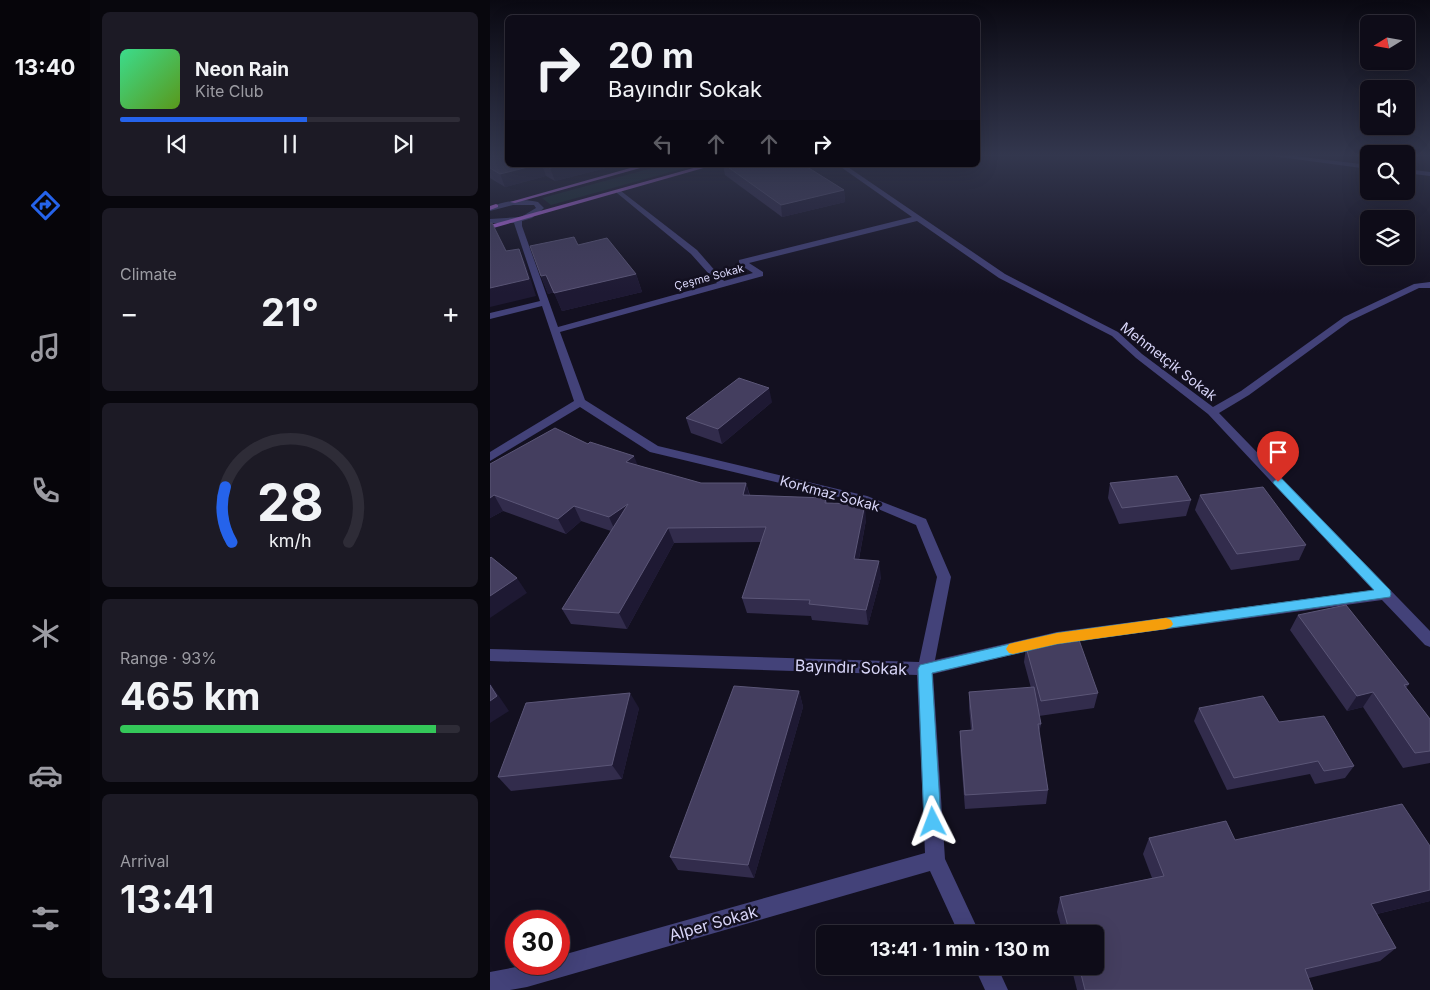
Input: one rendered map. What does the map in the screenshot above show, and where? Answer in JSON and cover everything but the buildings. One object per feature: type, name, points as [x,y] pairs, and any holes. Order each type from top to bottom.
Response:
[{"type":"main road","points":[[513,202],[520,200]]},
{"type":"main road","points":[[490,227],[589,200]]},
{"type":"street","points":[[629,200],[694,252],[722,284]]},
{"type":"street","name":"Mehmetçik Sokak","points":[[893,200],[1002,276],[1115,334],[1139,356],[1212,412],[1430,641]]},
{"type":"street","points":[[490,220],[518,220],[532,215],[540,208],[536,203],[513,202],[491,207]]},
{"type":"street","name":"Çeşme Sokak","points":[[555,331],[760,274],[742,262],[919,218]]},
{"type":"street","points":[[490,457],[580,402],[518,226],[518,220]]},
{"type":"street","points":[[1212,412],[1259,383],[1339,324],[1417,286],[1430,285]]},
{"type":"street","points":[[490,316],[545,303]]},
{"type":"street","name":"Korkmaz Sokak","points":[[580,402],[654,449],[867,500],[921,522],[944,577],[925,669],[935,860],[966,925]]},
{"type":"street","name":"Bayındır Sokak","points":[[490,655],[925,669],[1057,638],[1385,594]]},
{"type":"street","name":"Alper Sokak","points":[[490,983],[527,976],[935,860]]},
{"type":"street","points":[[990,975],[997,990]]},
{"type":"green space","points":[[545,200],[568,200],[551,205]]},
{"type":"slow traffic","points":[[1013,649],[1057,638],[1166,624]]},
{"type":"route","points":[[933,822],[925,669],[1057,638],[1385,594],[1278,482]]}]
